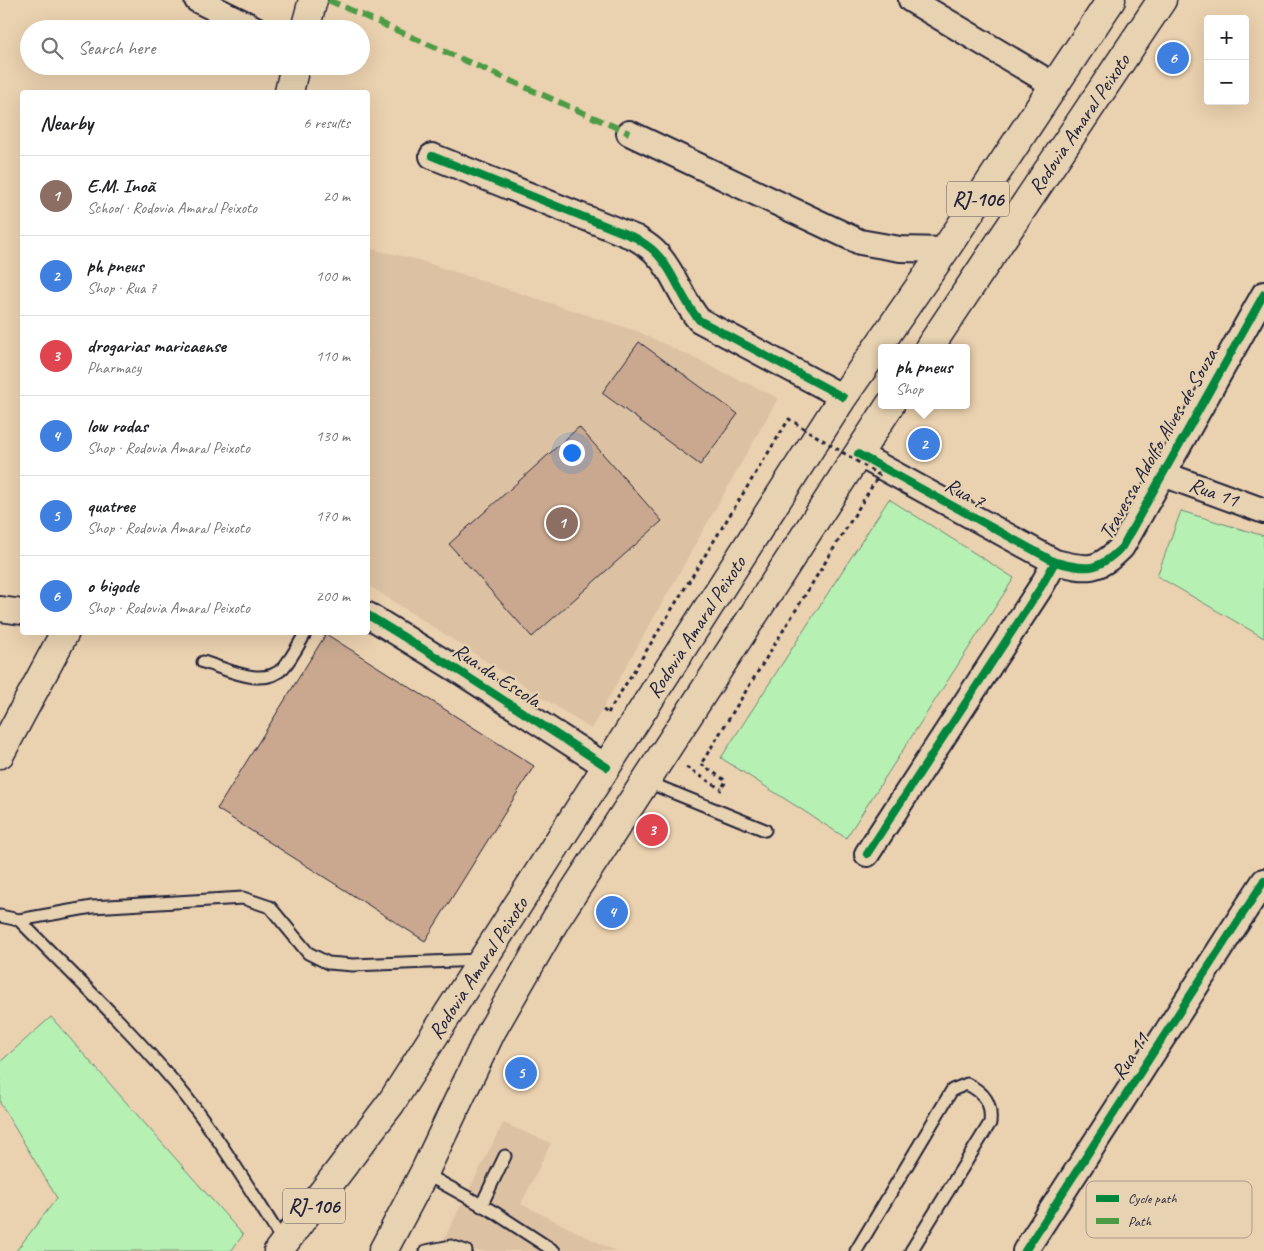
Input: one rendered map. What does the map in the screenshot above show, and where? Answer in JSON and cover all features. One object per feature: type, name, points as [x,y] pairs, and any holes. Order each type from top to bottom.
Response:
[{"type":"main road","points":[[307,20],[313,0]]},
{"type":"main road","name":"Rodovia Amaral Peixoto","points":[[879,344],[1111,0]]},
{"type":"main road","name":"Rodovia Amaral Peixoto","points":[[932,344],[1162,0]]},
{"type":"main road","points":[[289,90],[293,75]]},
{"type":"main road","name":"Rodovia Amaral Peixoto","points":[[286,1248],[306,1217],[391,1103],[843,397],[878,346]]},
{"type":"main road","name":"Rodovia Amaral Peixoto","points":[[383,1251],[424,1172],[491,1032],[556,919],[887,409]]},
{"type":"main road","points":[[0,754],[63,635]]},
{"type":"street","points":[[196,0],[237,20]]},
{"type":"street","points":[[911,0],[1054,85]]},
{"type":"street","points":[[629,134],[860,242],[900,249],[944,250]]},
{"type":"street","points":[[432,156],[636,238],[655,252],[668,269],[688,307],[699,320],[843,397]]},
{"type":"street","name":"Travessa Adolfo Alves de Souza","points":[[1055,562],[1084,569],[1107,562],[1122,547],[1264,294]]},
{"type":"street","name":"Rua 7","points":[[858,454],[1055,562]]},
{"type":"street","name":"Rua 11","points":[[1164,474],[1264,511]]},
{"type":"street","points":[[866,854],[1036,595],[1055,562]]},
{"type":"street","points":[[0,609],[20,612]]},
{"type":"street","name":"Rua da Escola","points":[[370,616],[607,766]]},
{"type":"street","name":"Rua 11","points":[[1025,1251],[1264,881]]},
{"type":"lane","points":[[202,662],[256,678],[276,674],[284,667],[304,635]]},
{"type":"lane","points":[[645,781],[765,830]]},
{"type":"lane","points":[[0,916],[19,920],[92,907],[243,898],[270,907],[302,948],[328,963],[353,965],[484,960]]},
{"type":"lane","points":[[19,920],[122,1022],[176,1084],[217,1138],[286,1248]]},
{"type":"lane","points":[[856,1251],[952,1090],[967,1084],[989,1101],[992,1110],[990,1123],[911,1251]]},
{"type":"lane","points":[[481,1206],[505,1156]]},
{"type":"lane","points":[[424,1172],[554,1251]]},
{"type":"lane","points":[[426,1251],[443,1246],[464,1250]]},
{"type":"path","points":[[604,710],[608,712],[789,419],[879,475],[701,764],[726,781],[710,808]]},
{"type":"path","points":[[664,753],[721,789]]},
{"type":"shaded area","points":[[370,248],[418,260],[639,332],[778,398],[591,729],[370,586]]},
{"type":"shaded area","points":[[503,1123],[551,1143],[521,1204],[615,1251],[438,1251]]},
{"type":"green space","points":[[889,499],[1014,578],[846,838],[721,758]]},
{"type":"green space","points":[[1181,511],[1264,536],[1264,638],[1157,576]]},
{"type":"green space","points":[[51,1017],[243,1235],[231,1251],[16,1251],[57,1198],[0,1103],[0,1062]]},
{"type":"building","points":[[639,342],[738,414],[700,465],[602,393]]},
{"type":"building","points":[[579,427],[662,521],[532,637],[449,544]]},
{"type":"building","points":[[325,635],[534,766],[425,941],[217,809]]},
{"type":"marked path","points":[[328,0],[629,133]]},
{"type":"cycle path","points":[[432,156],[636,238],[650,247],[661,259],[699,320],[843,397]]},
{"type":"cycle path","points":[[858,454],[1055,562],[1076,567],[1099,565],[1122,547],[1264,294]]},
{"type":"cycle path","points":[[867,854],[1041,587],[1055,562]]},
{"type":"cycle path","points":[[370,616],[459,671],[607,767]]},
{"type":"cycle path","points":[[1025,1251],[1264,881]]},
{"type":"place","name":"o bigode","points":[[1173,58]]},
{"type":"place","name":"ph pneus","points":[[924,444]]},
{"type":"place","name":"E.M. Inoã","points":[[562,523]]},
{"type":"place","name":"drogarias maricaense","points":[[652,830]]},
{"type":"place","name":"low rodas","points":[[612,912]]},
{"type":"place","name":"quatree","points":[[521,1073]]}]
